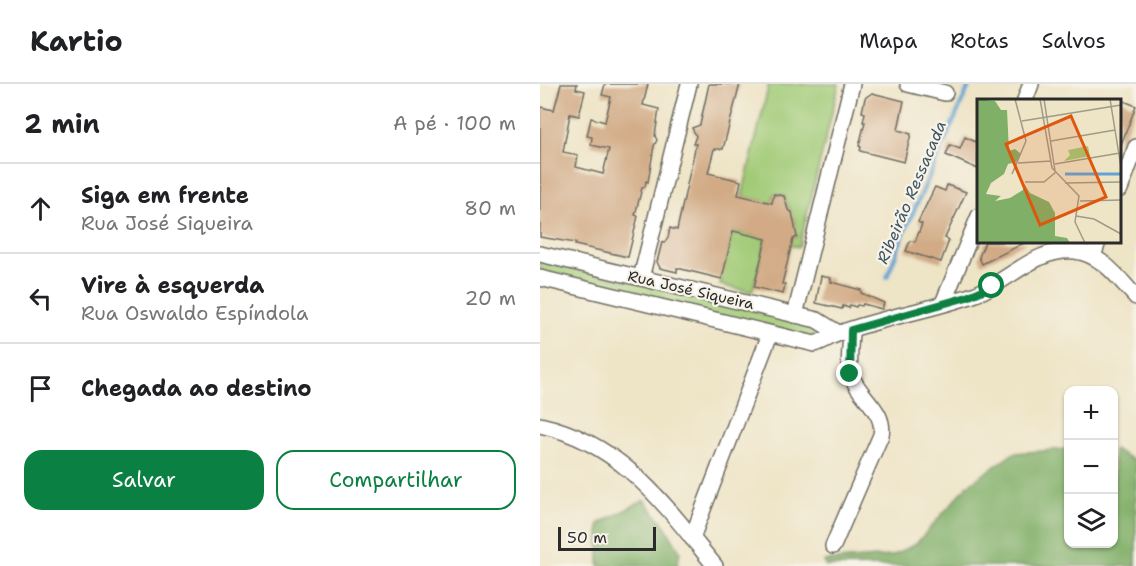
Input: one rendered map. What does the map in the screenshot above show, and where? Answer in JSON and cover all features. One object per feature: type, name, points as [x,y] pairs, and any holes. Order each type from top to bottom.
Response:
[{"type":"street","points":[[641,278],[689,84]]},
{"type":"street","points":[[795,315],[852,84]]},
{"type":"street","points":[[908,84],[945,93]]},
{"type":"street","points":[[1025,99],[1031,84]]},
{"type":"street","points":[[1121,184],[1136,147]]},
{"type":"street","points":[[943,303],[977,218]]},
{"type":"street","name":"Rua José Siqueira","points":[[540,278],[815,344],[844,332],[979,293],[1045,255],[1061,251],[1078,252],[1096,249],[1105,264],[1136,297]]},
{"type":"street","name":"Rua José Siqueira","points":[[540,254],[817,320],[844,332]]},
{"type":"street","points":[[833,546],[883,427],[882,420],[855,385],[850,374],[844,332]]},
{"type":"street","points":[[692,538],[770,334]]},
{"type":"street","points":[[540,425],[573,434],[609,453],[628,467],[645,483],[715,566]]},
{"type":"green space","points":[[769,84],[839,84],[799,247],[781,243],[797,237],[795,223],[784,196],[774,194],[772,203],[742,196]]},
{"type":"green space","points":[[733,231],[766,239],[752,292],[720,285]]},
{"type":"green space","points":[[540,260],[818,326],[815,340],[540,273]]},
{"type":"green space","points":[[1064,449],[1064,548],[1118,548],[1118,451],[1136,462],[1136,566],[825,566],[824,561],[892,556],[916,544],[968,485],[1014,453]]},
{"type":"green space","points":[[644,500],[665,526],[680,552],[677,566],[599,566],[599,524]]},
{"type":"building","points":[[561,84],[577,84],[576,89],[585,91],[579,116],[570,114],[563,152],[578,155],[576,167],[603,174],[609,149],[591,145],[592,137],[587,136],[591,118],[605,122],[611,97],[602,95],[605,84],[648,84],[643,105],[659,109],[655,136],[657,140],[648,182],[646,181],[645,187],[642,188],[635,215],[638,216],[628,257],[575,245],[576,243],[540,237],[540,107],[554,110]]},
{"type":"building","points":[[709,84],[740,84],[723,149],[714,149],[708,173],[741,181],[738,195],[772,203],[774,194],[784,196],[788,210],[792,212],[797,237],[793,239],[782,284],[785,284],[783,294],[754,287],[766,239],[733,231],[722,279],[677,268],[677,272],[660,268],[657,262],[662,242],[664,243],[668,238],[670,228],[677,230],[696,144],[693,144],[696,136],[692,128],[700,125]]},
{"type":"building","points":[[872,93],[904,101],[898,130],[911,134],[904,162],[860,151],[859,146],[865,122],[863,122],[865,113],[862,112],[865,98]]},
{"type":"building","points":[[1121,100],[1136,106],[1121,144]]},
{"type":"building","points":[[965,137],[977,143],[977,169],[946,155],[950,145],[960,149]]},
{"type":"building","points":[[947,185],[966,192],[945,238],[949,240],[941,262],[906,251],[910,241],[915,242],[922,224],[918,222],[935,187],[945,191]]},
{"type":"building","points":[[985,243],[1024,243],[982,264],[979,257]]},
{"type":"building","points":[[821,276],[831,278],[831,282],[861,290],[861,293],[884,303],[882,309],[863,304],[856,307],[850,305],[849,308],[843,306],[842,309],[816,303]]},
{"type":"waterway","name":"Ribeirão Ressacada","points":[[887,277],[970,84]]},
{"type":"route","points":[[850,374],[851,330],[967,297],[992,286]]}]
